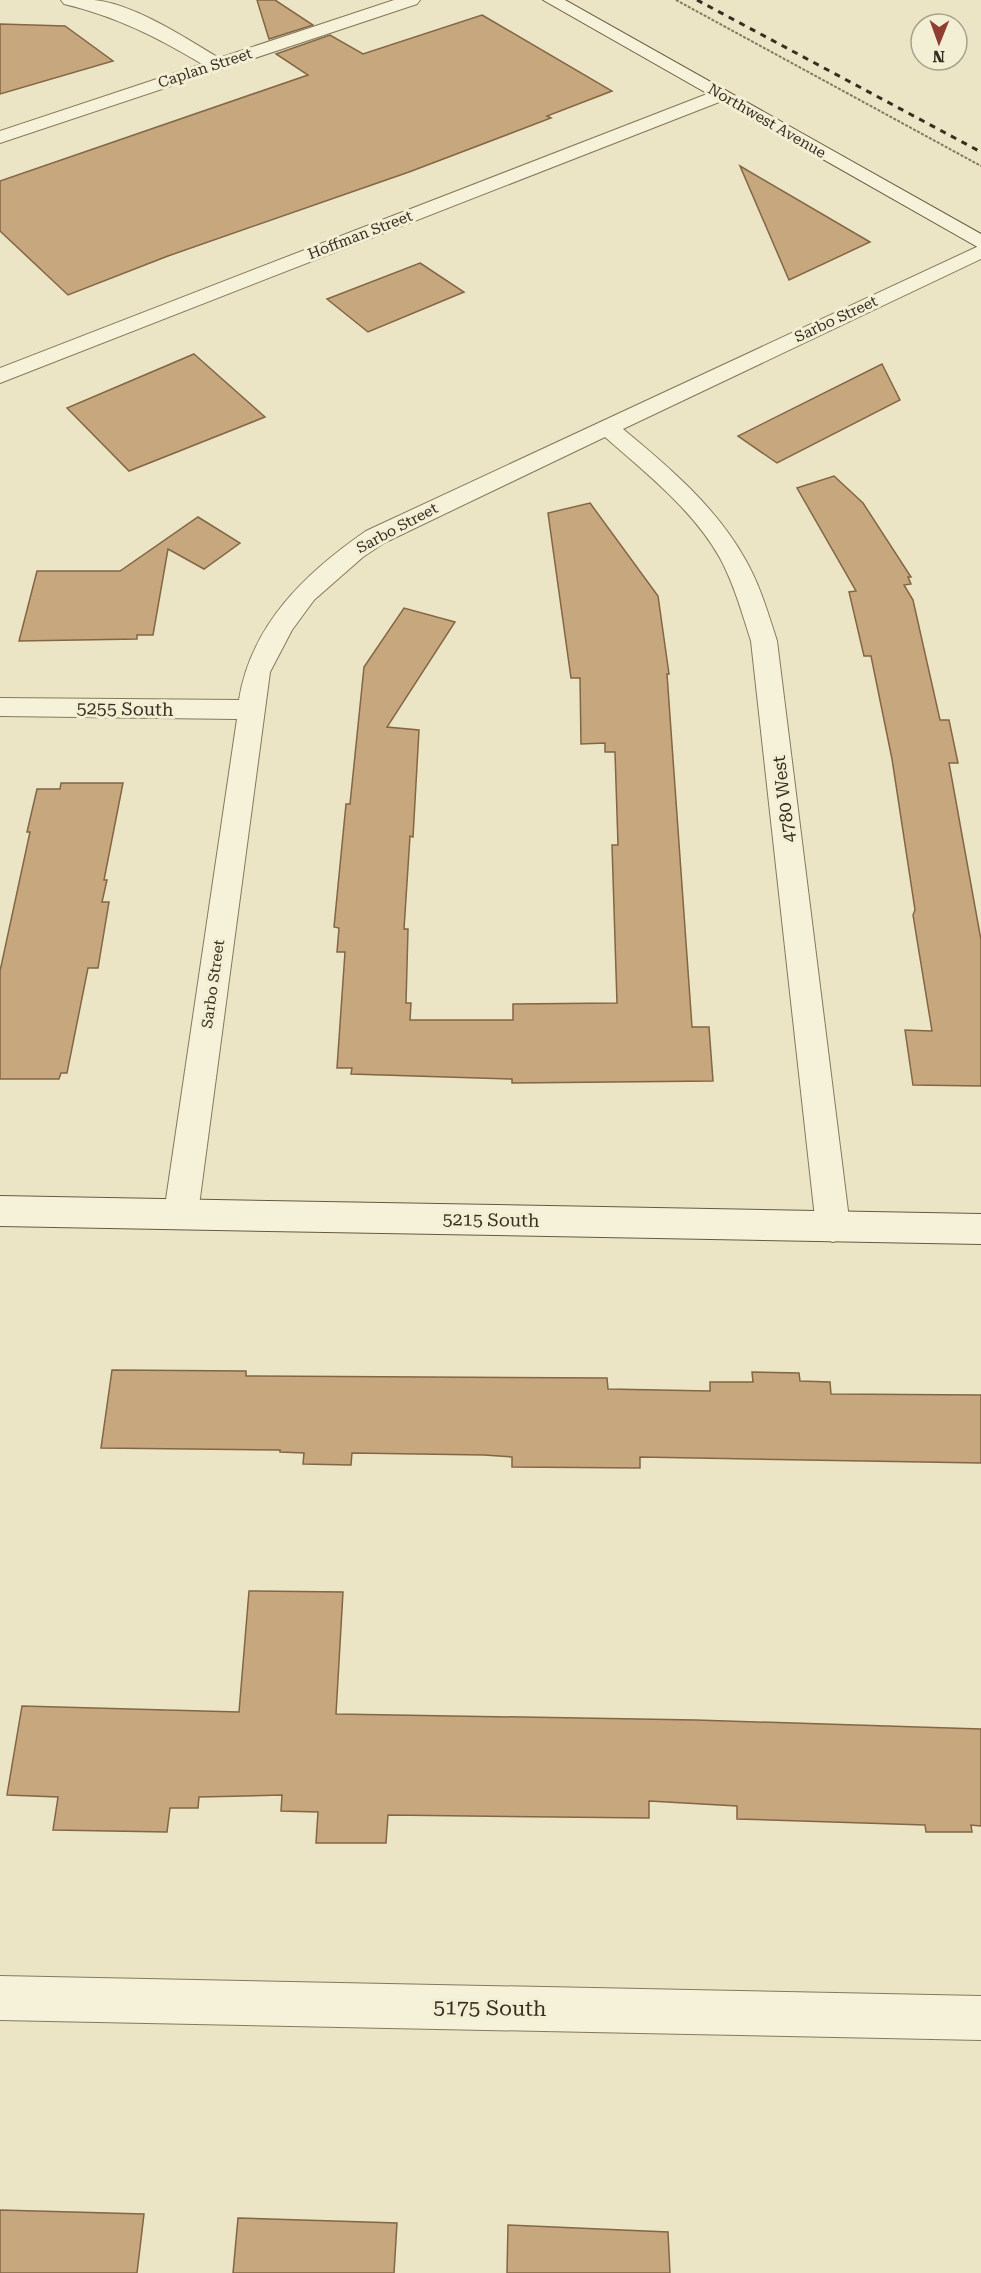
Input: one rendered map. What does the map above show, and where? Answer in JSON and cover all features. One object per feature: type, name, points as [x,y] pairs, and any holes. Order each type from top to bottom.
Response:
[{"type":"street","points":[[70,0],[122,14],[155,27],[216,64]]},
{"type":"street","name":"Caplan Street","points":[[0,137],[411,0]]},
{"type":"street","name":"Northwest Avenue","points":[[552,0],[981,243]]},
{"type":"street","name":"Hoffman Street","points":[[0,376],[720,95]]},
{"type":"street","name":"Sarbo Street","points":[[181,1214],[257,672],[275,634],[306,591],[325,571],[375,537],[981,251]]},
{"type":"street","name":"4780 West","points":[[607,427],[694,506],[726,548],[748,593],[764,641],[833,1227]]},
{"type":"street","name":"5255 South","points":[[0,707],[250,710]]},
{"type":"street","name":"5215 South","points":[[0,1211],[981,1229]]},
{"type":"street","name":"5175 South","points":[[0,1998],[981,2018]]},
{"type":"path","points":[[676,0],[981,166]]},
{"type":"building","points":[[257,0],[275,0],[313,25],[269,39]]},
{"type":"building","points":[[482,15],[612,91],[547,116],[551,118],[409,172],[168,256],[68,295],[0,231],[0,181],[308,75],[276,54],[330,35],[363,54]]},
{"type":"building","points":[[0,24],[65,26],[113,61],[0,94]]},
{"type":"building","points":[[740,166],[870,242],[789,280]]},
{"type":"building","points":[[420,263],[464,292],[368,332],[327,299]]},
{"type":"building","points":[[194,354],[265,417],[129,471],[67,408]]},
{"type":"building","points":[[882,364],[900,400],[777,463],[738,436]]},
{"type":"building","points":[[834,476],[863,503],[911,577],[908,577],[911,584],[904,585],[913,600],[940,720],[949,720],[958,763],[949,763],[981,940],[981,1086],[913,1085],[905,1030],[932,1031],[913,915],[915,910],[892,759],[871,656],[864,656],[849,592],[856,591],[797,488]]},
{"type":"building","points":[[590,503],[658,596],[669,674],[667,674],[692,1027],[709,1027],[713,1081],[512,1083],[512,1079],[351,1074],[352,1068],[337,1068],[345,952],[337,952],[339,928],[334,927],[346,804],[350,804],[364,667],[404,608],[455,622],[387,727],[419,730],[413,837],[410,836],[404,929],[408,929],[406,1003],[411,1003],[410,1020],[513,1020],[513,1004],[617,1003],[612,845],[618,845],[615,752],[605,752],[605,743],[581,744],[580,678],[571,678],[548,513]]},
{"type":"building","points":[[198,517],[240,543],[204,569],[168,549],[153,635],[137,635],[137,639],[19,641],[37,571],[120,571]]},
{"type":"building","points":[[61,783],[123,783],[104,880],[107,880],[102,902],[109,902],[98,968],[88,968],[67,1073],[61,1073],[59,1079],[0,1079],[0,971],[30,832],[27,832],[37,789],[60,789]]},
{"type":"building","points":[[112,1370],[246,1371],[246,1376],[607,1378],[608,1389],[710,1391],[710,1382],[753,1382],[752,1372],[799,1373],[800,1381],[830,1382],[831,1394],[981,1395],[981,1463],[640,1457],[640,1468],[512,1467],[512,1457],[352,1453],[351,1465],[303,1464],[304,1453],[280,1452],[280,1450],[101,1448]]},
{"type":"building","points":[[249,1591],[343,1592],[336,1714],[696,1720],[981,1729],[981,1826],[971,1825],[972,1832],[926,1832],[925,1825],[737,1819],[737,1806],[649,1801],[649,1818],[388,1815],[386,1843],[316,1843],[318,1812],[281,1811],[282,1795],[199,1797],[198,1808],[170,1808],[167,1832],[53,1830],[58,1797],[7,1795],[22,1706],[239,1712]]},
{"type":"building","points":[[0,2210],[144,2214],[137,2273],[0,2273]]},
{"type":"building","points":[[238,2218],[397,2223],[394,2273],[233,2273]]},
{"type":"building","points":[[508,2225],[668,2232],[670,2273],[507,2273]]},
{"type":"railway","points":[[697,0],[981,152]]}]
